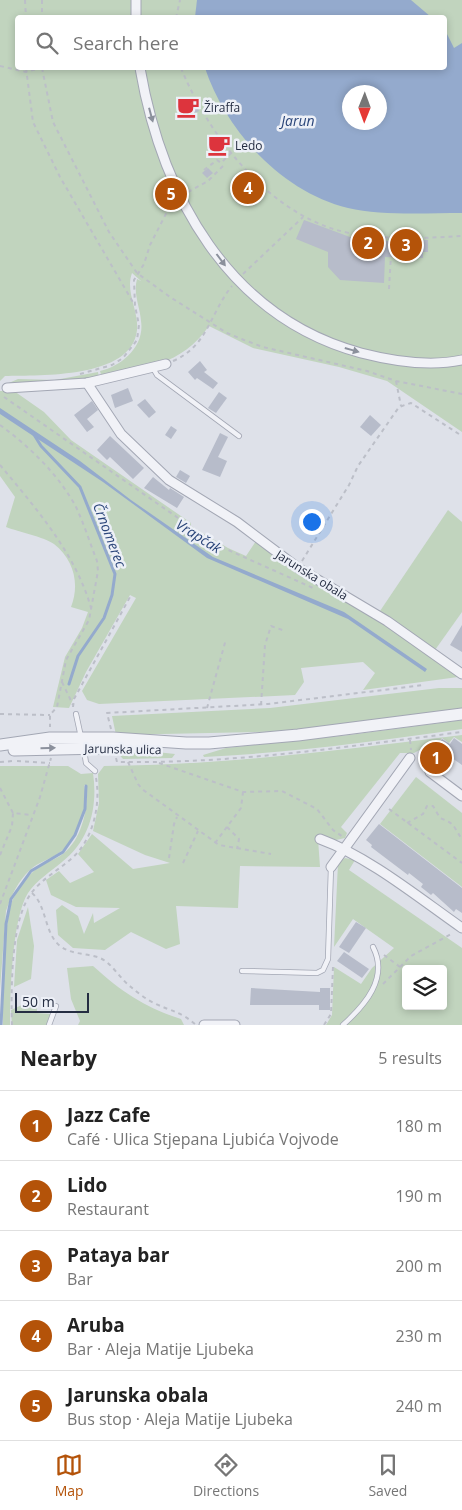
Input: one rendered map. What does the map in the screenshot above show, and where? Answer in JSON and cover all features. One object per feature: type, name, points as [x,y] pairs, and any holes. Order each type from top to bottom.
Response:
[{"type":"street","points":[[136,0],[136,15]]},
{"type":"street","points":[[140,70],[157,138],[177,190],[204,238],[236,281],[296,327],[349,349],[388,359],[424,362],[462,360]]},
{"type":"street","points":[[4,391],[87,383],[166,364]]},
{"type":"street","name":"Jarunska obala","points":[[87,383],[122,434],[169,480],[237,522],[298,568],[387,621],[462,674]]},
{"type":"street","name":"Jarunska ulica","points":[[0,745],[50,738],[82,743],[201,749],[245,740],[462,714]]},
{"type":"street","name":"Jarunska ulica","points":[[0,752],[82,743]]},
{"type":"street","points":[[331,867],[410,758]]},
{"type":"street","points":[[430,772],[462,796]]},
{"type":"street","points":[[320,840],[346,845],[462,928]]},
{"type":"street","points":[[204,1025],[235,1025]]},
{"type":"lane","points":[[152,368],[157,375],[239,436]]},
{"type":"lane","points":[[76,714],[86,763],[94,770]]},
{"type":"lane","points":[[242,971],[317,973],[323,970],[328,959],[331,867]]},
{"type":"lane","points":[[343,1025],[365,1003],[374,988],[379,966],[374,948]]},
{"type":"lane","points":[[49,1025],[56,1006]]},
{"type":"path","points":[[25,0],[26,15]]},
{"type":"path","points":[[42,0],[42,15]]},
{"type":"path","points":[[177,15],[180,0]]},
{"type":"path","points":[[0,66],[15,69]]},
{"type":"path","points":[[17,70],[26,72],[34,70]]},
{"type":"path","points":[[41,70],[53,122],[109,232],[138,273],[170,297],[227,333],[263,347],[367,371],[396,381],[462,394]]},
{"type":"path","points":[[182,70],[199,107],[223,144],[268,191],[304,216],[330,228],[355,234],[392,237],[462,236]]},
{"type":"path","points":[[26,72],[33,122],[60,177],[135,306]]},
{"type":"path","points":[[186,193],[208,180],[223,166],[221,163],[231,153]]},
{"type":"path","points":[[204,170],[217,160],[221,163]]},
{"type":"path","points":[[71,376],[112,365],[127,354],[139,333],[134,280],[144,264],[170,201]]},
{"type":"path","points":[[240,278],[304,216]]},
{"type":"path","points":[[389,289],[392,237]]},
{"type":"path","points":[[166,364],[192,350],[211,323],[220,302],[232,286]]},
{"type":"path","points":[[396,381],[402,406]]},
{"type":"path","points":[[4,391],[217,545],[320,592]]},
{"type":"path","points":[[298,568],[369,451],[402,406],[411,403],[462,436]]},
{"type":"path","points":[[0,425],[40,459],[76,507],[97,561],[98,571],[92,610],[85,630],[66,660],[56,707],[50,715],[50,732]]},
{"type":"path","points":[[0,465],[18,487],[77,570],[92,610]]},
{"type":"path","points":[[73,705],[130,597]]},
{"type":"path","points":[[261,705],[265,645],[271,626],[285,631]]},
{"type":"path","points":[[207,708],[226,639]]},
{"type":"path","points":[[62,682],[76,714]]},
{"type":"path","points":[[112,734],[107,713],[261,705],[424,685]]},
{"type":"path","points":[[0,714],[50,715]]},
{"type":"path","points":[[117,762],[218,760],[305,752],[462,732]]},
{"type":"path","points":[[0,762],[51,763],[0,904]]},
{"type":"path","points":[[128,762],[138,784],[215,843],[237,849],[271,854]]},
{"type":"path","points":[[157,762],[243,792],[282,791],[317,809],[346,845]]},
{"type":"path","points":[[12,1025],[12,969],[17,936],[25,904],[42,881],[73,858],[90,832],[97,803],[94,770]]},
{"type":"path","points":[[0,788],[13,813],[12,826],[0,855]]},
{"type":"path","points":[[215,843],[241,808],[243,792]]},
{"type":"path","points":[[407,823],[423,814],[427,806],[433,806],[440,818],[452,822],[462,839]]},
{"type":"path","points":[[389,809],[462,863]]},
{"type":"path","points":[[13,813],[32,815]]},
{"type":"path","points":[[169,858],[174,824],[178,816]]},
{"type":"path","points":[[226,827],[239,839],[237,849]]},
{"type":"path","points":[[183,863],[198,831]]},
{"type":"path","points":[[32,893],[38,898],[52,936],[61,946],[77,954],[99,957],[144,997],[155,1004],[183,1014],[196,1025]]},
{"type":"path","points":[[374,988],[383,984],[411,956],[438,943],[462,928]]},
{"type":"path","points":[[374,948],[400,966]]},
{"type":"green space","points":[[0,0],[462,0],[462,432],[387,381],[339,367],[253,348],[209,326],[187,349],[174,357],[161,363],[102,378],[100,371],[124,360],[136,346],[139,339],[141,321],[136,285],[137,279],[141,281],[132,273],[130,287],[137,330],[131,346],[119,358],[102,366],[82,371],[5,376],[0,381]]},
{"type":"green space","points":[[98,372],[99,378],[2,386],[18,379],[55,380]]},
{"type":"green space","points":[[0,391],[14,391],[44,412],[71,440],[191,523],[191,526],[228,548],[246,556],[256,541],[382,621],[458,675],[458,677],[363,690],[375,673],[363,662],[301,668],[304,682],[295,695],[99,704],[87,700],[82,691],[136,598],[130,595],[86,672],[69,708],[53,707],[65,657],[82,628],[88,612],[71,607],[74,598],[75,581],[71,565],[61,550],[44,539],[6,527],[15,497],[0,476]]},
{"type":"green space","points":[[448,510],[462,522],[462,612],[435,650],[380,611]]},
{"type":"green space","points":[[439,688],[462,688],[462,708],[297,731],[116,735],[112,716],[270,708]]},
{"type":"green space","points":[[462,720],[462,729],[398,738],[269,753],[204,757],[203,755],[226,748],[349,735]]},
{"type":"green space","points":[[462,735],[462,742],[454,737],[449,743],[442,738],[434,749],[427,746],[414,753],[400,753],[341,827],[347,833],[345,838],[336,840],[320,834],[318,839],[320,867],[240,866],[238,908],[176,906],[180,944],[166,949],[131,932],[105,950],[73,948],[58,935],[56,910],[62,905],[78,916],[84,934],[93,913],[94,923],[120,908],[76,907],[51,895],[46,880],[59,871],[70,883],[94,872],[78,854],[92,834],[133,869],[170,863],[145,855],[93,831],[99,803],[98,774],[104,766],[238,760]]},
{"type":"green space","points":[[147,751],[175,754],[172,758],[123,759],[118,753]]},
{"type":"green space","points":[[0,766],[68,766],[81,774],[93,773],[94,786],[93,810],[90,822],[79,844],[72,853],[35,884],[28,893],[23,905],[15,938],[10,1025],[3,1025],[4,979],[5,941],[13,899],[22,884],[34,871],[43,864],[62,855],[70,847],[83,822],[87,786],[84,785],[85,802],[81,822],[72,839],[60,852],[30,870],[18,884],[10,900],[6,911],[0,989]]},
{"type":"green space","points":[[416,777],[462,813],[462,887],[380,824]]},
{"type":"green space","points":[[345,858],[355,860],[349,870],[462,948],[462,1025],[326,1025],[332,1015],[334,967],[361,984],[372,968],[394,948],[353,919],[334,947],[338,863]]},
{"type":"green space","points":[[28,907],[34,946],[31,979],[14,987],[17,940]]},
{"type":"green space","points":[[93,966],[134,998],[181,1019],[184,1025],[78,1025],[80,1021],[71,999],[67,968]]},
{"type":"green space","points":[[24,1004],[37,1005],[37,1013],[51,1014],[47,1025],[12,1025],[11,1010]]},
{"type":"water","points":[[197,0],[411,0],[429,15],[195,15]]},
{"type":"water","name":"Jarun","points":[[447,34],[454,48],[462,43],[462,213],[405,214],[361,211],[324,200],[301,188],[279,173],[242,136],[214,91],[206,70],[447,70]]},
{"type":"water","points":[[0,408],[80,461],[131,500],[213,557],[344,612],[427,669],[425,672],[348,619],[207,558],[103,482],[0,414]]},
{"type":"building","points":[[192,97],[199,111],[191,115],[184,101]]},
{"type":"building","points":[[208,168],[213,173],[207,178],[202,173]]},
{"type":"building","points":[[246,175],[255,184],[247,192],[238,182]]},
{"type":"building","points":[[304,220],[350,237],[386,238],[386,241],[428,240],[428,252],[423,252],[423,258],[385,257],[384,283],[340,280],[328,267],[328,252],[296,239]]},
{"type":"building","points":[[200,361],[207,370],[204,372],[218,383],[213,389],[197,378],[195,380],[188,372]]},
{"type":"building","points":[[128,388],[133,401],[115,408],[111,395]]},
{"type":"building","points":[[219,392],[227,398],[216,413],[208,408]]},
{"type":"building","points":[[145,399],[156,412],[149,418],[137,405]]},
{"type":"building","points":[[92,401],[98,410],[87,419],[94,427],[87,432],[74,415]]},
{"type":"building","points":[[370,415],[381,425],[371,436],[360,427]]},
{"type":"building","points":[[171,426],[177,430],[171,439],[165,435]]},
{"type":"building","points":[[220,433],[228,437],[218,457],[227,461],[220,477],[202,470]]},
{"type":"building","points":[[110,436],[144,468],[133,479],[110,457],[107,460],[97,450]]},
{"type":"building","points":[[180,470],[190,476],[186,483],[176,477]]},
{"type":"building","points":[[153,477],[169,490],[170,488],[184,497],[177,508],[144,488]]},
{"type":"building","points":[[462,625],[462,652],[450,645]]},
{"type":"building","points":[[454,738],[462,744],[462,765],[452,758],[447,767],[430,756],[442,739],[450,744]]},
{"type":"building","points":[[379,824],[462,888],[462,913],[456,909],[454,912],[433,893],[431,895],[421,887],[423,884],[409,873],[408,875],[371,847],[372,845],[366,840]]},
{"type":"building","points":[[356,922],[366,928],[349,953],[339,947]]},
{"type":"building","points":[[344,952],[369,969],[362,978],[337,961]]},
{"type":"building","points":[[251,988],[320,992],[320,988],[330,988],[330,1010],[319,1010],[319,1005],[250,1005]]},
{"type":"waterway","name":"Črnomerec","points":[[33,433],[41,446],[80,487],[115,574],[112,595],[104,618],[78,656],[69,684]]},
{"type":"waterway","name":"Črnomerec","points":[[1,1025],[6,924],[11,899],[31,871],[63,852],[75,835],[85,809],[86,786]]},
{"type":"place","name":"Žiraffa","points":[[188,107]]},
{"type":"place","name":"Ledo","points":[[219,145]]},
{"type":"place","name":"Aruba","points":[[248,188]]},
{"type":"place","name":"Jarunska obala","points":[[171,194]]},
{"type":"place","name":"Lido","points":[[368,243]]},
{"type":"place","name":"Pataya bar","points":[[406,245]]},
{"type":"place","name":"Jazz Cafe","points":[[436,758]]},
{"type":"water label","name":"Vrapčak","points":[[199,536]]}]
